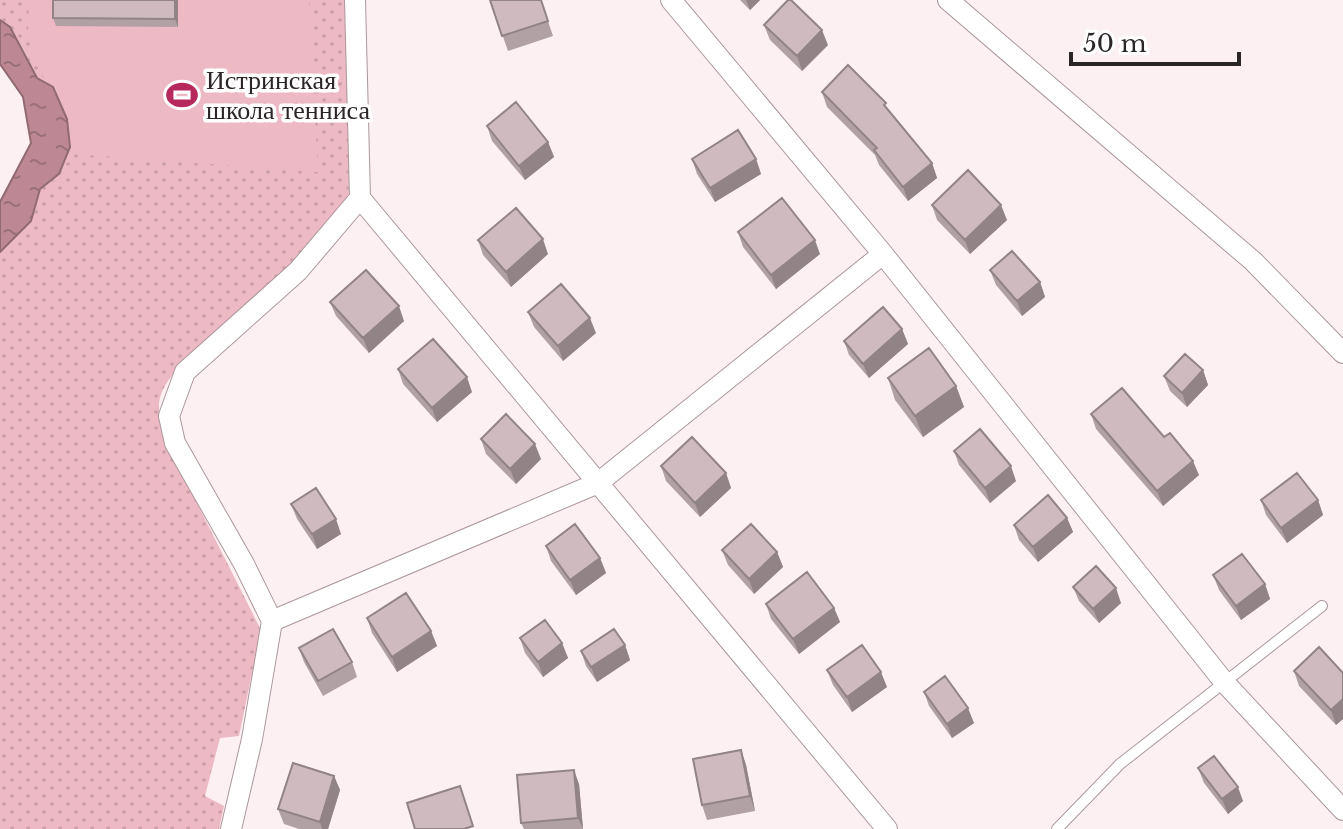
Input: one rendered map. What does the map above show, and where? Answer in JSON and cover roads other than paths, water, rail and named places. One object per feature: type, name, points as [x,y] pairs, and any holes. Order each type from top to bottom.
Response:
[{"type":"street","points":[[355,0],[360,198],[887,829]]},
{"type":"street","points":[[671,0],[883,254],[1225,683],[1343,810]]},
{"type":"street","points":[[948,0],[1253,261],[1343,353]]},
{"type":"street","points":[[231,829],[252,739],[272,621],[244,564],[175,443],[169,416],[185,372],[298,271],[360,198]]},
{"type":"street","points":[[272,621],[598,483],[883,254]]},
{"type":"lane","points":[[1057,829],[1120,764],[1322,606]]},
{"type":"water","points":[[0,20],[10,27],[37,78],[53,87],[67,119],[70,147],[59,174],[40,189],[31,221],[0,252],[0,202],[31,143],[23,97],[0,64]]},
{"type":"place","name":"Истринская школа тенниса","points":[[182,95]]}]
